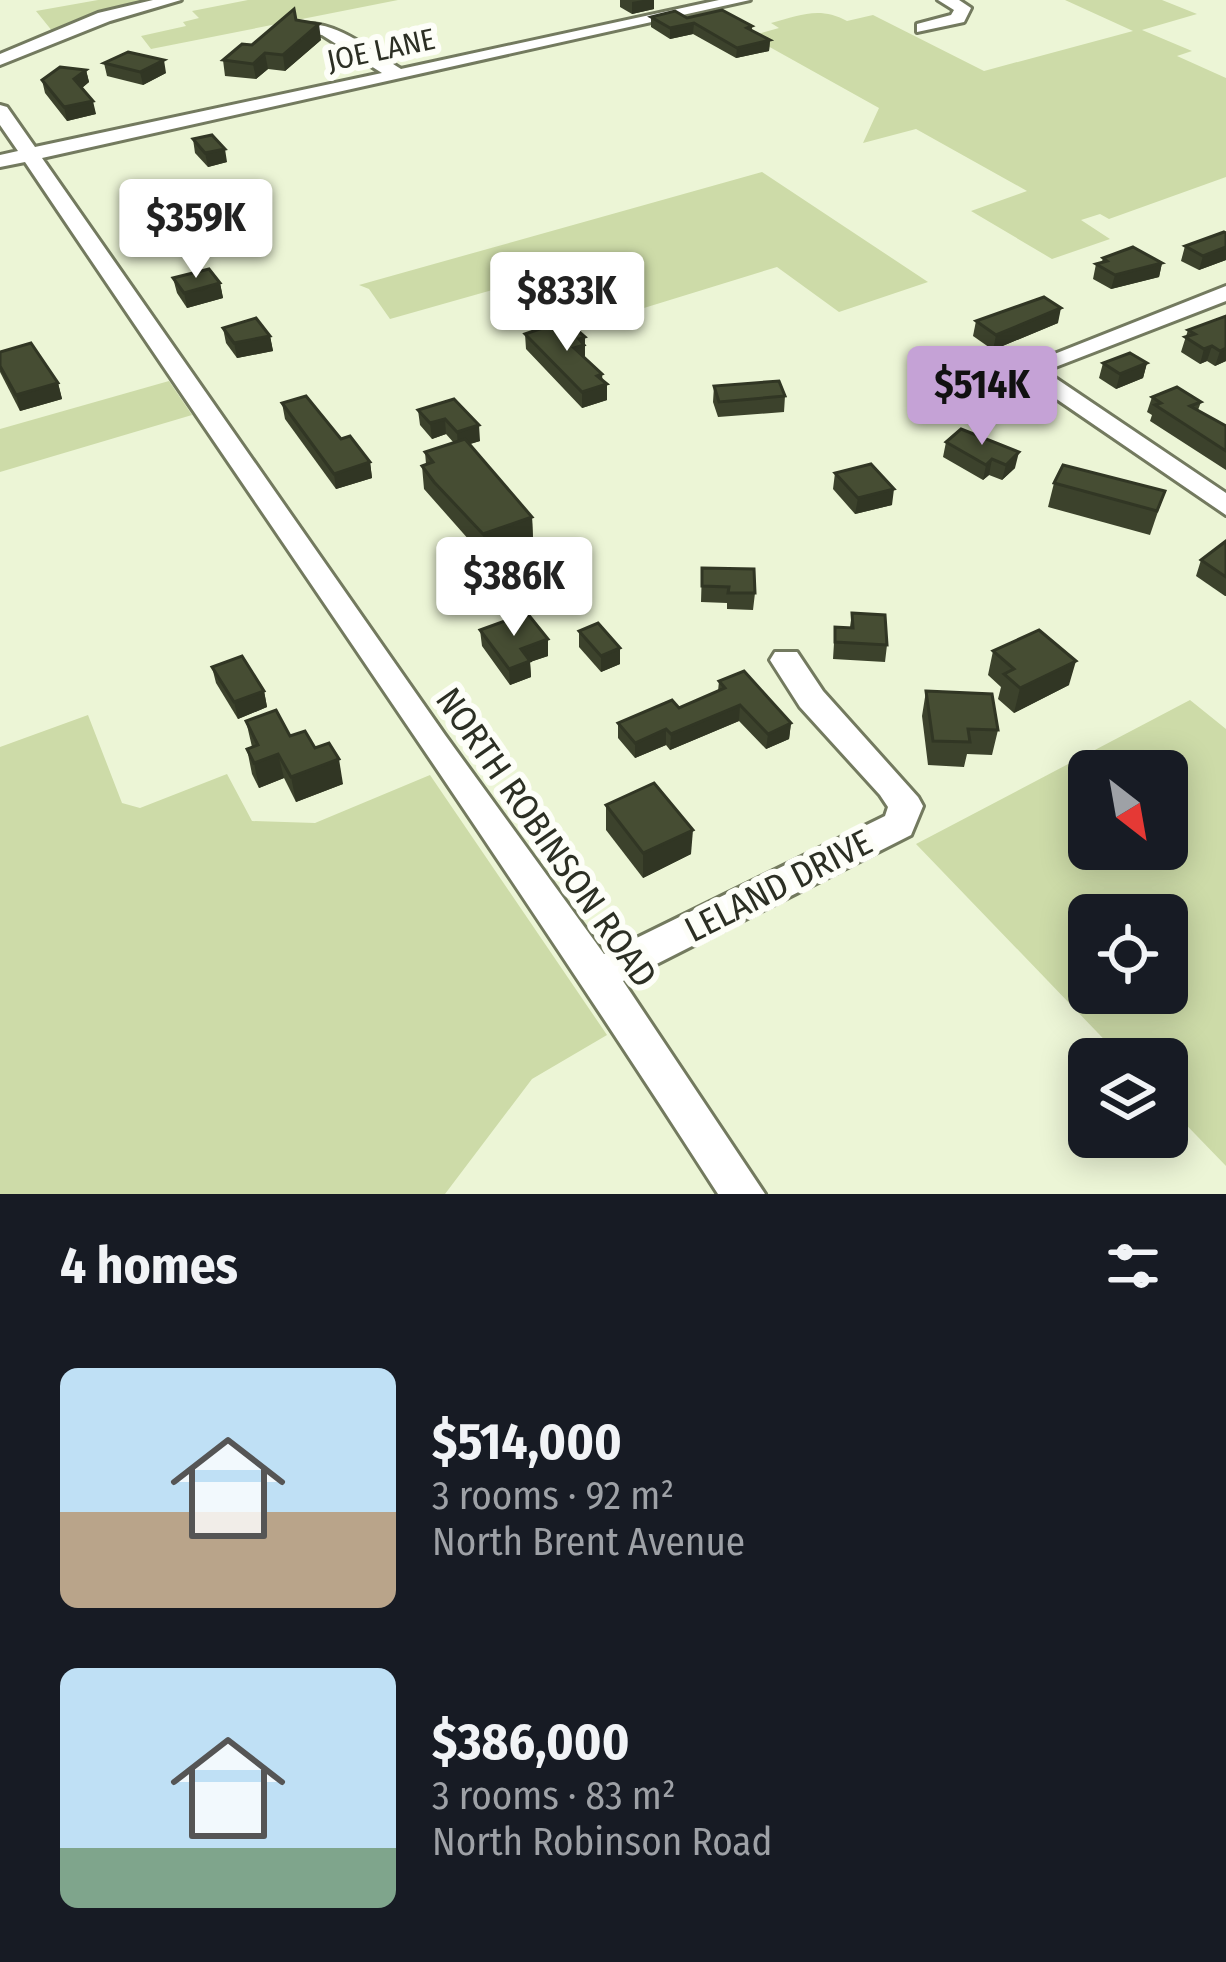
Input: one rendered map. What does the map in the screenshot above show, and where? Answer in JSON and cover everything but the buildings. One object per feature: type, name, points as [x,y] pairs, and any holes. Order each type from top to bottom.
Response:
[{"type":"street","points":[[0,59],[104,16],[173,0]]},
{"type":"street","name":"JOE LANE","points":[[16,159],[742,0]]},
{"type":"street","points":[[923,28],[958,18],[963,8],[946,0]]},
{"type":"street","points":[[307,28],[327,31],[400,76]]},
{"type":"street","name":"NORTH ROBINSON ROAD","points":[[0,111],[16,159],[598,975],[743,1194]]},
{"type":"street","points":[[1226,293],[1026,370],[1226,506]]},
{"type":"street","name":"LELAND DRIVE","points":[[598,975],[899,824],[905,806],[890,779],[799,686],[786,660]]},
{"type":"green space","points":[[98,0],[161,0],[94,15],[53,32],[36,11]]},
{"type":"green space","points":[[248,0],[398,0],[151,49],[141,36],[186,26],[183,22],[199,18],[192,11]]},
{"type":"green space","points":[[1065,0],[1162,0],[1197,14],[1142,30],[1192,51],[1177,56],[1226,78],[1226,177],[1109,219],[1100,214],[1081,220],[1110,239],[1052,259],[971,211],[1027,191],[916,129],[863,143],[879,108],[750,36],[779,28],[771,23],[801,15],[828,14],[847,21],[873,15],[984,71],[1133,31]]},
{"type":"green space","points":[[762,172],[928,282],[839,312],[777,267],[605,320],[549,274],[390,319],[369,289],[359,285]]},
{"type":"green space","points":[[169,381],[192,415],[0,472],[0,429]]},
{"type":"green space","points":[[1190,700],[1226,729],[1226,1166],[1188,1127],[1188,1038],[1103,1038],[1080,1014],[1188,1014],[1188,894],[1068,894],[1068,1002],[916,844],[1068,764],[1068,870],[1188,870],[1188,750],[1095,750]]},
{"type":"green space","points":[[88,715],[122,803],[140,808],[227,774],[252,821],[315,823],[430,775],[607,1035],[532,1079],[445,1194],[0,1194],[0,747]]}]
